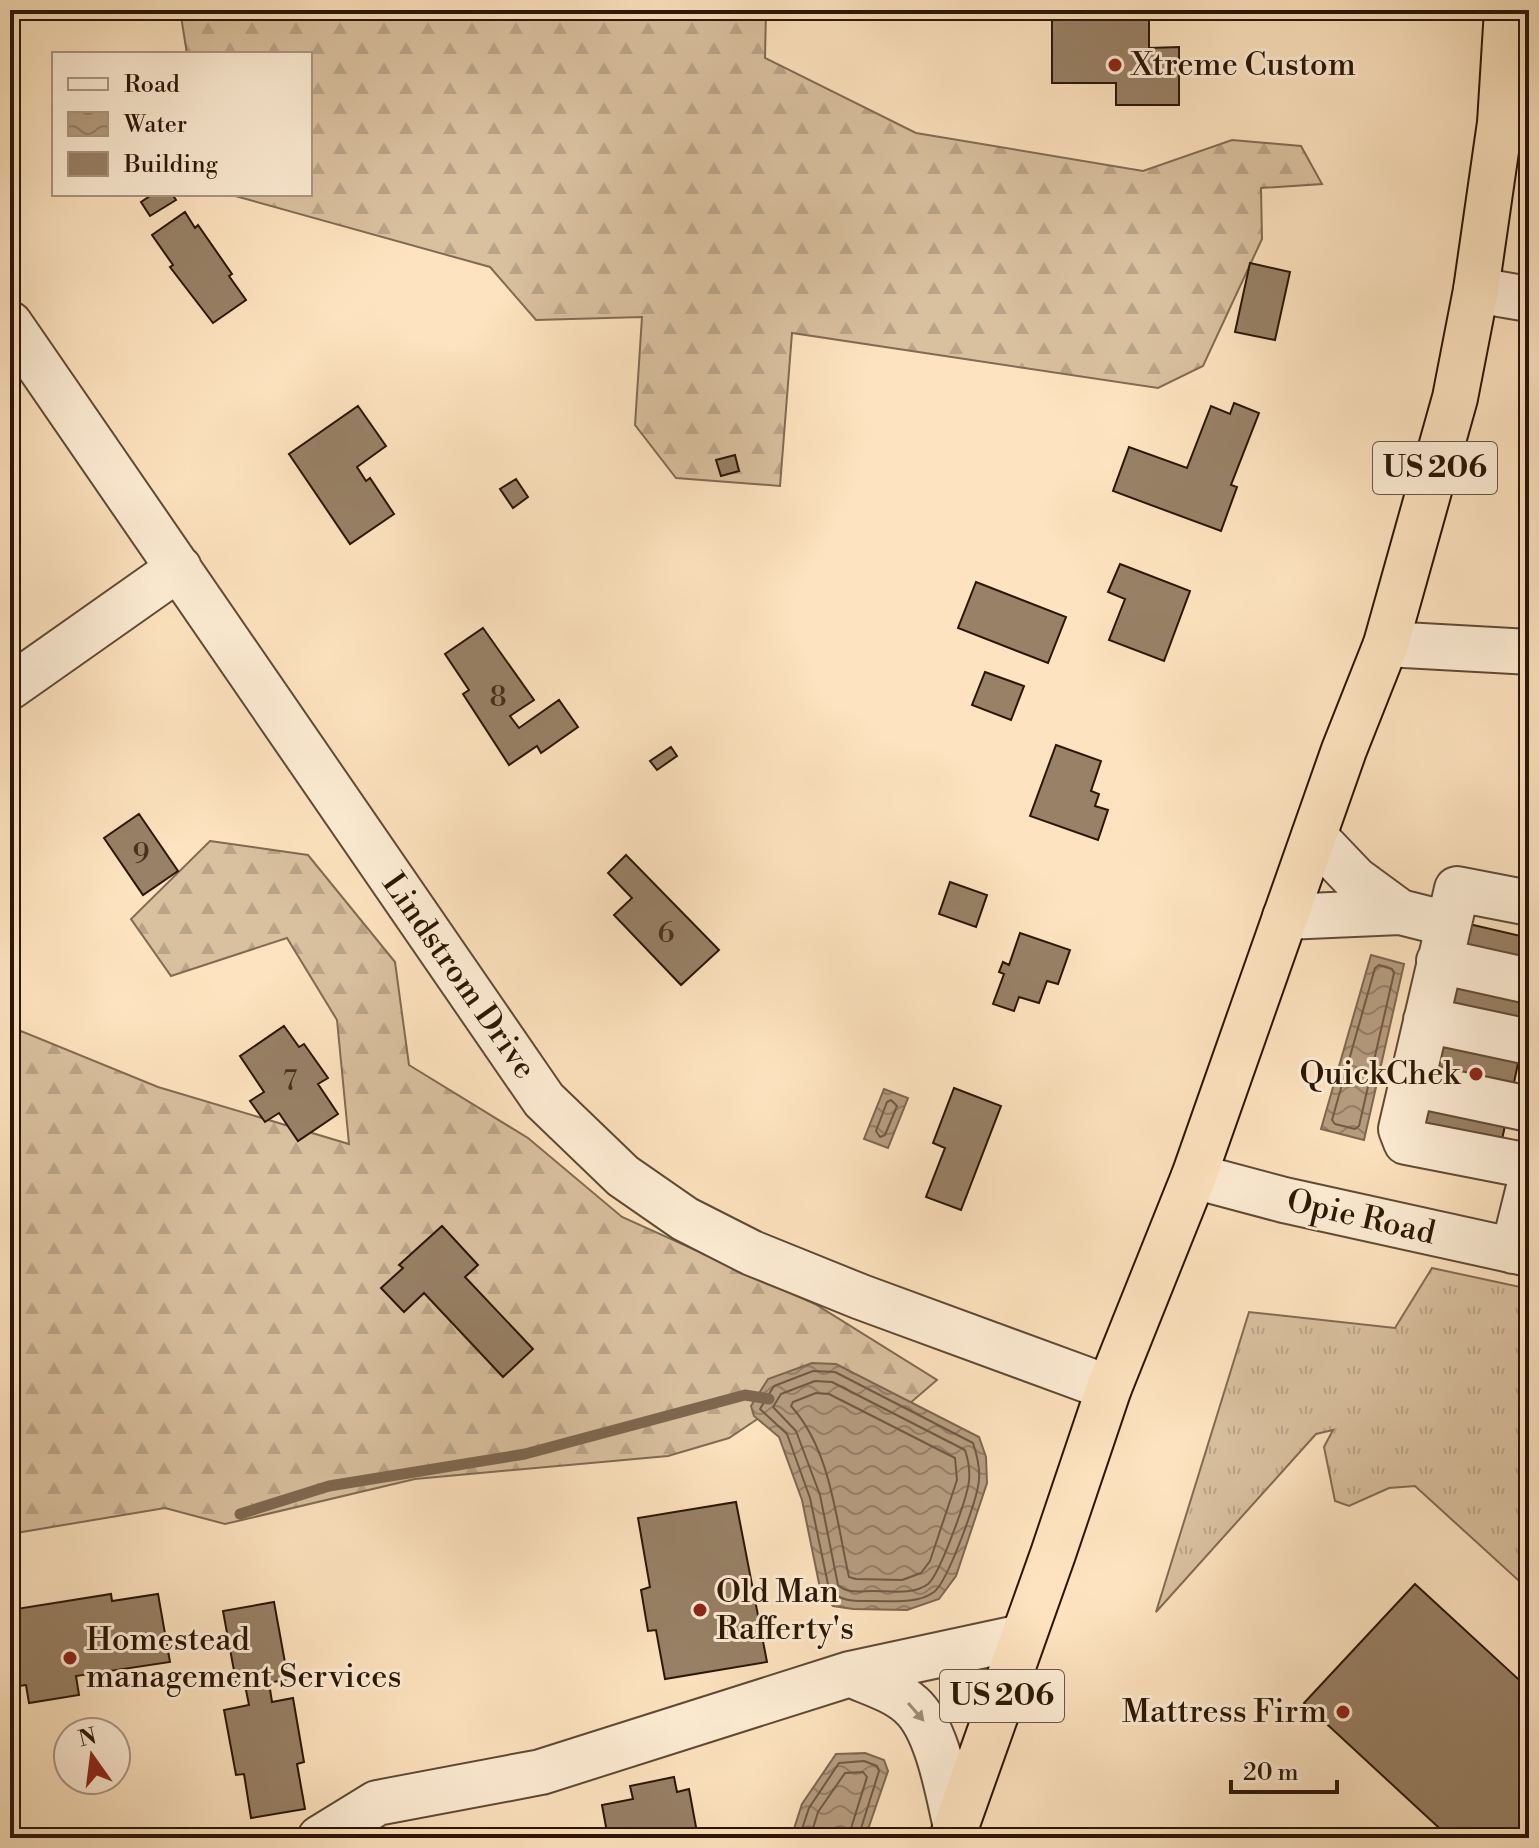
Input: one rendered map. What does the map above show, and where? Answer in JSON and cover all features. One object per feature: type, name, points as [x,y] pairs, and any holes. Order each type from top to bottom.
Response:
[{"type":"highway","name":"US 206","points":[[954,1833],[1109,1388],[1194,1176],[1344,750],[1386,644],[1455,398],[1476,290],[1500,123],[1507,10]]},
{"type":"street","points":[[1476,290],[1529,299]]},
{"type":"street","name":"Lindstrom Drive","points":[[10,324],[544,1100],[623,1176],[685,1219],[752,1253],[891,1309],[1109,1388]]},
{"type":"street","points":[[10,687],[179,568]]},
{"type":"street","points":[[1386,644],[1529,652]]},
{"type":"street","points":[[1314,836],[1355,879],[1444,942],[1529,981]]},
{"type":"street","points":[[1529,903],[1457,889],[1401,1129],[1406,1142],[1529,1166]]},
{"type":"street","points":[[1285,917],[1400,912]]},
{"type":"street","points":[[1426,1020],[1529,1042]]},
{"type":"street","points":[[1411,1084],[1529,1109]]},
{"type":"street","name":"Opie Road","points":[[1194,1176],[1284,1200],[1521,1252]]},
{"type":"street","points":[[1521,1252],[1529,1187]]},
{"type":"street","points":[[320,1838],[377,1803],[541,1772],[850,1674],[1022,1637]]},
{"type":"street","points":[[850,1674],[898,1695],[912,1705],[925,1721],[943,1773],[954,1833]]},
{"type":"green space","points":[[180,10],[766,10],[765,58],[916,133],[1143,171],[1232,140],[1301,146],[1322,184],[1261,188],[1262,239],[1203,366],[1158,388],[792,333],[780,486],[676,478],[635,425],[642,317],[536,320],[490,267],[235,196],[312,196],[312,52],[187,52]]},
{"type":"green space","points":[[210,841],[308,855],[395,962],[409,1065],[528,1138],[622,1217],[815,1304],[937,1380],[902,1410],[795,1394],[729,1438],[668,1456],[415,1479],[225,1524],[165,1508],[10,1534],[10,1057],[21,1031],[158,1087],[349,1144],[337,1020],[287,938],[171,976],[131,919]]},
{"type":"green space","points":[[1432,1268],[1529,1289],[1529,1590],[1415,1486],[1389,1488],[1349,1506],[1335,1501],[1324,1447],[1333,1430],[1316,1434],[1156,1612],[1249,1312],[1395,1328]]},
{"type":"water","points":[[1371,955],[1404,964],[1364,1140],[1321,1129]]},
{"type":"water","points":[[884,1089],[908,1098],[888,1148],[864,1139]]},
{"type":"water","points":[[812,1363],[836,1364],[979,1437],[986,1457],[987,1483],[956,1576],[939,1599],[907,1610],[853,1609],[833,1606],[821,1593],[802,1500],[779,1437],[754,1416],[751,1406],[768,1379]]},
{"type":"water","points":[[865,1753],[884,1760],[888,1771],[865,1838],[791,1838],[802,1804],[836,1754]]},
{"type":"building","name":"Xtreme Custom","points":[[1052,10],[1149,10],[1149,48],[1179,47],[1179,105],[1116,105],[1116,83],[1052,83]]},
{"type":"building","points":[[150,196],[173,196],[176,200],[150,216],[141,202]]},
{"type":"building","points":[[185,212],[195,228],[198,225],[232,274],[229,276],[246,300],[213,323],[170,267],[173,265],[152,235]]},
{"type":"building","points":[[1250,263],[1290,272],[1275,340],[1235,332]]},
{"type":"building","points":[[1234,403],[1259,413],[1231,485],[1237,487],[1221,531],[1113,491],[1129,447],[1187,468],[1211,406],[1230,414]]},
{"type":"building","points":[[358,406],[386,446],[357,467],[366,481],[370,478],[394,514],[350,544],[289,454]]},
{"type":"building","points":[[735,455],[739,471],[721,476],[716,460]]},
{"type":"building","points":[[516,479],[528,497],[513,508],[500,489]]},
{"type":"building","points":[[1120,564],[1190,591],[1164,661],[1109,640],[1125,599],[1108,592]]},
{"type":"building","points":[[976,582],[1066,617],[1048,663],[958,628]]},
{"type":"building","points":[[483,628],[534,700],[510,716],[519,728],[559,700],[578,727],[541,753],[537,746],[509,765],[463,694],[469,690],[445,654]]},
{"type":"building","points":[[985,672],[1024,686],[1011,720],[972,705]]},
{"type":"building","points":[[1056,745],[1101,761],[1091,791],[1099,794],[1095,806],[1108,810],[1098,840],[1030,816]]},
{"type":"building","points":[[671,747],[677,756],[657,770],[650,761]]},
{"type":"building","points":[[139,814],[178,871],[143,895],[104,838]]},
{"type":"building","points":[[626,855],[719,950],[681,985],[614,915],[632,898],[608,873]]},
{"type":"building","points":[[950,882],[987,895],[976,927],[939,914]]},
{"type":"building","name":"QuickChek","points":[[1469,924],[1529,938],[1529,1011],[1499,1154],[1421,1137]]},
{"type":"building","points":[[1020,933],[1070,950],[1058,984],[1047,981],[1039,1003],[1019,997],[1014,1011],[993,1004],[1004,974],[999,972],[1003,962],[1009,965]]},
{"type":"building","points":[[284,1026],[299,1047],[304,1044],[328,1078],[318,1084],[338,1114],[298,1141],[279,1113],[265,1122],[250,1101],[264,1092],[240,1056]]},
{"type":"building","points":[[954,1088],[1001,1106],[961,1210],[926,1197],[945,1148],[933,1143]]},
{"type":"building","points":[[442,1226],[478,1265],[465,1277],[533,1349],[503,1377],[424,1293],[404,1312],[381,1288],[403,1268],[399,1265]]},
{"type":"building","name":"Old Man Rafferty's","points":[[736,1502],[767,1662],[665,1679],[656,1630],[648,1631],[641,1590],[650,1587],[638,1518]]},
{"type":"building","points":[[1415,1584],[1529,1689],[1529,1838],[1450,1838],[1304,1703]]},
{"type":"building","points":[[111,1594],[112,1601],[158,1594],[170,1662],[76,1676],[79,1695],[29,1703],[26,1685],[10,1687],[10,1610]]},
{"type":"building","points":[[274,1602],[288,1679],[269,1683],[272,1702],[293,1698],[304,1762],[297,1764],[305,1809],[251,1818],[244,1774],[236,1775],[224,1710],[249,1705],[245,1685],[237,1687],[223,1611]]},
{"type":"building","points":[[674,1777],[677,1792],[689,1789],[698,1838],[608,1838],[602,1805],[633,1799],[630,1786]]},
{"type":"waterway","points":[[240,1514],[329,1486],[525,1454],[745,1395],[769,1399]]},
{"type":"place","name":"Xtreme Custom","points":[[1115,65]]},
{"type":"place","name":"QuickChek","points":[[1476,1074]]},
{"type":"place","name":"Old Man Rafferty's","points":[[700,1610]]},
{"type":"place","name":"Homestead management Services","points":[[70,1658]]},
{"type":"place","name":"Mattress Firm","points":[[1343,1712]]}]
